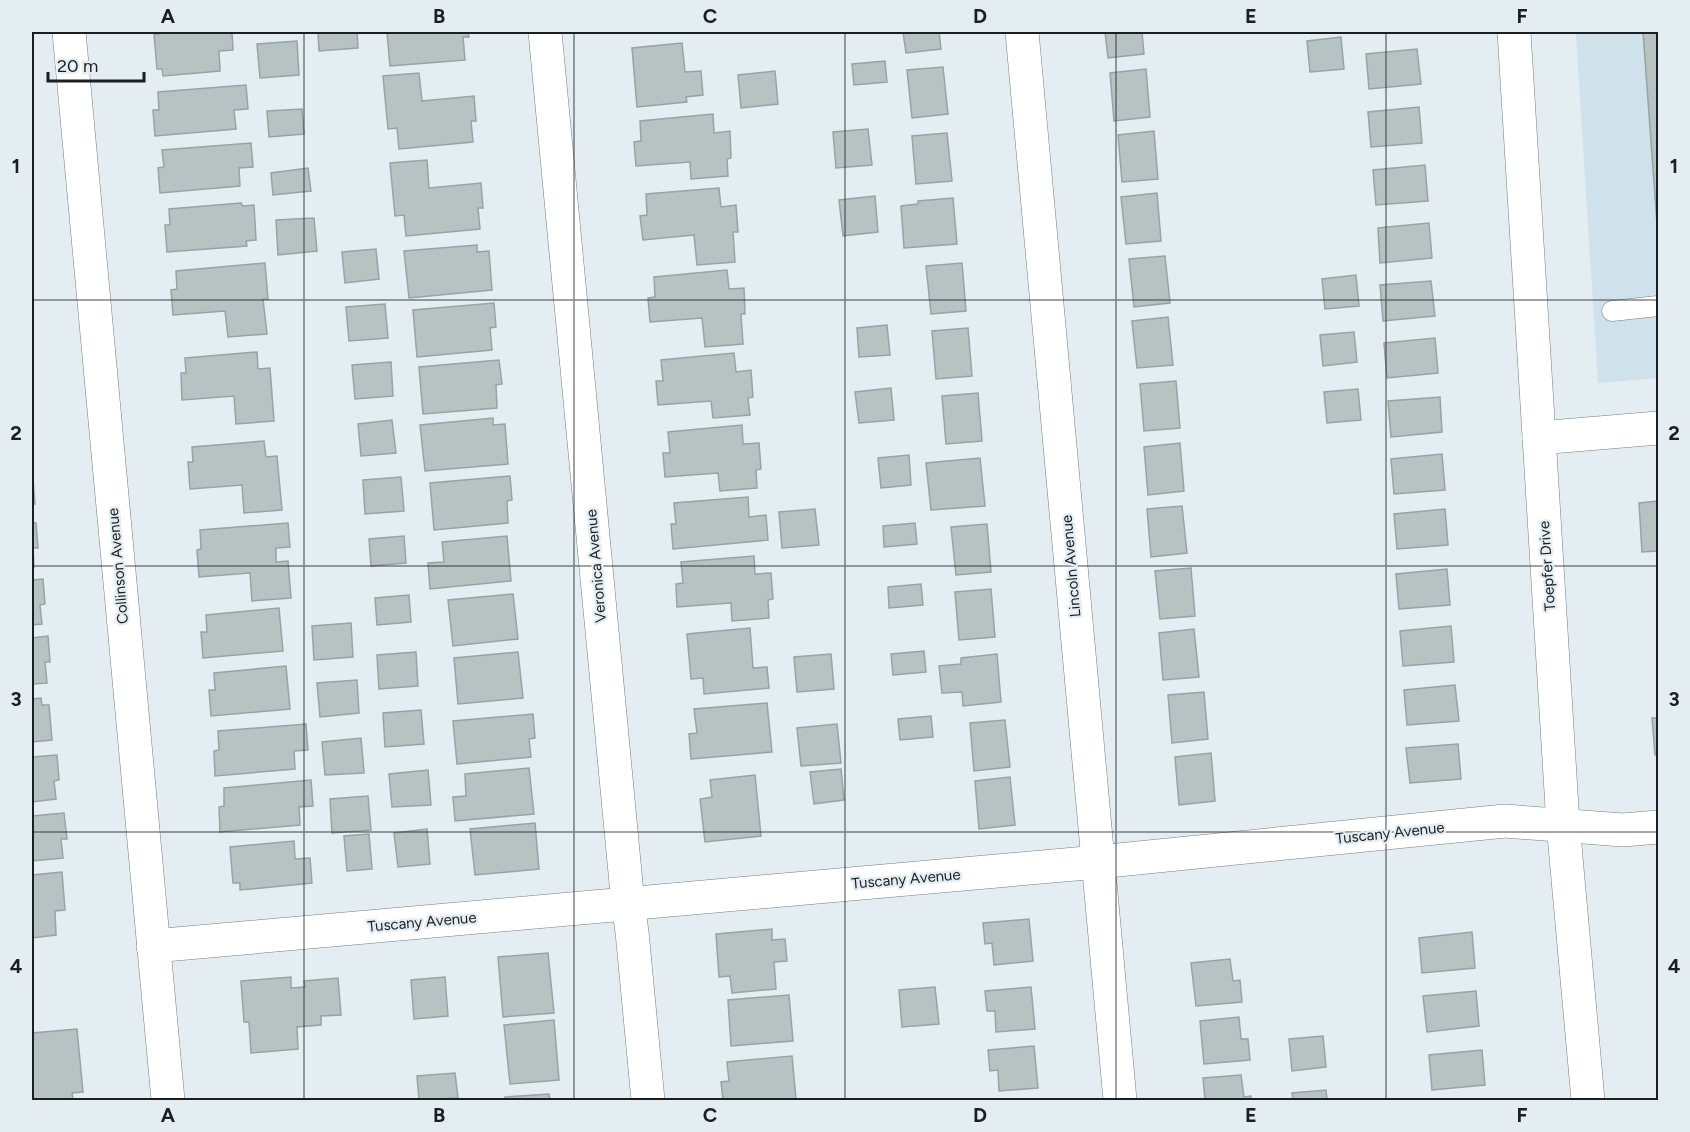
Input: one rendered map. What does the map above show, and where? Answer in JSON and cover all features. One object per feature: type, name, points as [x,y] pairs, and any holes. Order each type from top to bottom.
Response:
[{"type":"street","name":"Collinson Avenue","points":[[69,32],[168,1101]]},
{"type":"street","name":"Veronica Avenue","points":[[545,32],[648,1101]]},
{"type":"street","name":"Lincoln Avenue","points":[[1022,32],[1120,1101]]},
{"type":"street","name":"Toepfer Drive","points":[[1514,32],[1563,824],[1588,1101]]},
{"type":"street","points":[[1539,438],[1659,428]]},
{"type":"street","name":"Tuscany Avenue","points":[[153,946],[1098,862],[1505,821],[1623,830],[1659,827]]},
{"type":"lane","points":[[1612,310],[1659,306]]},
{"type":"shaded area","points":[[1576,32],[1658,32],[1658,378],[1598,383]]},
{"type":"building","points":[[232,32],[233,50],[219,51],[220,71],[163,76],[162,69],[157,69],[154,34]]},
{"type":"building","points":[[318,32],[357,32],[358,48],[319,51]]},
{"type":"building","points":[[387,32],[468,32],[469,37],[463,37],[465,60],[390,66]]},
{"type":"building","points":[[903,32],[939,32],[941,49],[906,53]]},
{"type":"building","points":[[1105,32],[1142,32],[1144,54],[1108,58]]},
{"type":"building","points":[[1643,32],[1658,32],[1658,237]]},
{"type":"building","points":[[1341,37],[1344,69],[1310,72],[1307,41]]},
{"type":"building","points":[[297,41],[299,75],[260,78],[257,44]]},
{"type":"building","points":[[682,43],[685,72],[701,71],[703,95],[686,97],[687,102],[637,107],[632,48]]},
{"type":"building","points":[[1417,49],[1421,84],[1369,89],[1366,54]]},
{"type":"building","points":[[885,61],[887,82],[854,85],[852,64]]},
{"type":"building","points":[[943,67],[948,114],[912,118],[907,70]]},
{"type":"building","points":[[1146,69],[1150,117],[1114,121],[1110,73]]},
{"type":"building","points":[[775,71],[778,104],[741,108],[738,75]]},
{"type":"building","points":[[419,73],[422,101],[474,96],[476,121],[471,121],[473,142],[399,149],[397,128],[388,129],[383,76]]},
{"type":"building","points":[[246,85],[248,109],[234,110],[236,129],[155,136],[153,110],[159,110],[158,92]]},
{"type":"building","points":[[1419,107],[1422,143],[1371,147],[1368,112]]},
{"type":"building","points":[[302,109],[304,134],[269,137],[267,111]]},
{"type":"building","points":[[713,114],[714,133],[730,131],[731,158],[727,159],[728,176],[691,179],[690,162],[636,166],[634,142],[641,141],[640,121]]},
{"type":"building","points":[[868,129],[872,165],[836,168],[833,132]]},
{"type":"building","points":[[1154,131],[1158,179],[1122,182],[1118,135]]},
{"type":"building","points":[[947,133],[952,181],[916,184],[912,136]]},
{"type":"building","points":[[251,143],[253,167],[239,168],[240,186],[160,193],[158,168],[164,167],[162,150]]},
{"type":"building","points":[[427,160],[429,188],[481,183],[483,208],[478,208],[480,229],[406,236],[404,215],[395,216],[390,163]]},
{"type":"building","points":[[1425,165],[1428,201],[1376,205],[1373,170]]},
{"type":"building","points":[[308,168],[311,191],[273,195],[271,173]]},
{"type":"building","points":[[719,188],[721,207],[736,205],[738,232],[733,232],[735,262],[697,265],[694,235],[643,240],[640,216],[647,215],[646,194]]},
{"type":"building","points":[[1157,193],[1161,241],[1126,244],[1121,197]]},
{"type":"building","points":[[875,196],[878,232],[843,236],[839,200]]},
{"type":"building","points":[[953,198],[957,244],[904,248],[901,206],[918,204],[918,201]]},
{"type":"building","points":[[241,203],[243,206],[254,205],[256,240],[246,241],[247,246],[167,252],[165,225],[170,225],[169,209]]},
{"type":"building","points":[[314,218],[317,251],[278,255],[276,220]]},
{"type":"building","points":[[1429,223],[1432,258],[1380,263],[1378,228]]},
{"type":"building","points":[[477,245],[477,252],[489,251],[492,290],[409,298],[404,251]]},
{"type":"building","points":[[376,249],[379,279],[345,283],[342,252]]},
{"type":"building","points":[[1165,256],[1170,303],[1134,307],[1129,259]]},
{"type":"building","points":[[265,263],[268,299],[263,299],[267,334],[228,337],[225,311],[173,315],[171,290],[177,289],[176,271]]},
{"type":"building","points":[[962,263],[966,311],[931,314],[926,266]]},
{"type":"building","points":[[727,270],[729,289],[744,288],[745,314],[741,314],[743,344],[705,347],[702,318],[650,322],[648,298],[655,297],[654,277]]},
{"type":"building","points":[[1356,275],[1359,306],[1325,309],[1322,279]]},
{"type":"building","points":[[1431,281],[1435,316],[1383,321],[1380,285]]},
{"type":"building","points":[[494,303],[496,327],[490,328],[492,350],[417,357],[413,310]]},
{"type":"building","points":[[385,304],[388,338],[349,341],[346,307]]},
{"type":"building","points":[[1168,317],[1173,365],[1137,368],[1132,321]]},
{"type":"building","points":[[887,325],[890,355],[859,357],[857,328]]},
{"type":"building","points":[[968,328],[972,376],[936,379],[932,331]]},
{"type":"building","points":[[1354,332],[1357,362],[1323,366],[1320,335]]},
{"type":"building","points":[[1435,338],[1438,373],[1387,378],[1384,343]]},
{"type":"building","points":[[257,352],[258,369],[270,368],[274,421],[236,424],[234,396],[182,400],[181,373],[186,373],[185,358]]},
{"type":"building","points":[[734,353],[736,372],[751,370],[753,397],[748,398],[750,415],[713,418],[711,401],[658,405],[656,381],[663,381],[661,360]]},
{"type":"building","points":[[499,360],[502,384],[496,385],[497,408],[423,414],[419,367]]},
{"type":"building","points":[[391,362],[393,396],[355,399],[352,365]]},
{"type":"building","points":[[1176,381],[1180,428],[1144,431],[1140,384]]},
{"type":"building","points":[[891,388],[894,420],[859,423],[855,392]]},
{"type":"building","points":[[1358,389],[1361,420],[1327,423],[1324,392]]},
{"type":"building","points":[[978,393],[982,441],[946,444],[942,396]]},
{"type":"building","points":[[1440,397],[1442,432],[1391,437],[1388,401]]},
{"type":"building","points":[[493,418],[493,425],[505,424],[508,464],[425,471],[420,425]]},
{"type":"building","points":[[392,420],[396,453],[361,456],[358,424]]},
{"type":"building","points":[[742,425],[743,444],[759,443],[761,469],[756,470],[757,488],[720,491],[718,473],[665,477],[663,453],[670,453],[668,432]]},
{"type":"building","points":[[264,441],[266,457],[277,456],[282,510],[244,513],[242,485],[190,489],[188,462],[193,462],[192,447]]},
{"type":"building","points":[[1180,443],[1184,491],[1148,495],[1144,447]]},
{"type":"building","points":[[1442,454],[1445,490],[1394,494],[1391,459]]},
{"type":"building","points":[[909,455],[911,485],[881,488],[878,458]]},
{"type":"building","points":[[980,458],[985,506],[931,510],[926,463]]},
{"type":"building","points":[[32,467],[35,504],[32,505]]},
{"type":"building","points":[[510,476],[512,500],[507,501],[508,523],[434,530],[430,483]]},
{"type":"building","points":[[401,477],[404,511],[365,514],[363,480]]},
{"type":"building","points":[[748,497],[749,517],[766,515],[768,540],[673,549],[671,524],[676,524],[674,503]]},
{"type":"building","points":[[1658,501],[1658,551],[1642,552],[1639,503]]},
{"type":"building","points":[[1182,506],[1187,553],[1151,557],[1147,509]]},
{"type":"building","points":[[815,509],[819,545],[782,548],[779,512]]},
{"type":"building","points":[[1445,509],[1448,545],[1397,549],[1394,514]]},
{"type":"building","points":[[32,523],[36,523],[38,548],[33,548],[34,567],[32,567]]},
{"type":"building","points":[[288,523],[290,547],[276,548],[276,562],[288,561],[291,598],[252,601],[250,573],[199,577],[197,550],[201,549],[200,530]]},
{"type":"building","points":[[915,523],[917,544],[884,547],[883,526]]},
{"type":"building","points":[[987,524],[991,572],[956,575],[951,527]]},
{"type":"building","points":[[404,536],[406,563],[371,566],[369,539]]},
{"type":"building","points":[[507,536],[511,581],[430,589],[428,563],[444,562],[442,542]]},
{"type":"building","points":[[754,556],[755,574],[771,573],[773,599],[768,600],[769,618],[732,621],[731,603],[677,607],[676,584],[683,583],[681,562]]},
{"type":"building","points":[[1191,568],[1195,616],[1160,619],[1155,571]]},
{"type":"building","points":[[1447,569],[1450,605],[1399,609],[1396,574]]},
{"type":"building","points":[[43,579],[45,604],[40,605],[42,624],[32,625],[32,580]]},
{"type":"building","points":[[921,584],[923,605],[889,608],[888,587]]},
{"type":"building","points":[[991,589],[995,637],[959,640],[955,592]]},
{"type":"building","points":[[513,594],[518,639],[453,646],[448,600]]},
{"type":"building","points":[[409,595],[411,622],[377,625],[375,598]]},
{"type":"building","points":[[279,608],[283,651],[203,658],[201,632],[207,632],[206,615]]},
{"type":"building","points":[[351,623],[353,657],[314,660],[312,626]]},
{"type":"building","points":[[1451,626],[1454,662],[1403,666],[1400,631]]},
{"type":"building","points":[[750,628],[753,668],[767,667],[769,688],[704,694],[703,678],[691,679],[687,634]]},
{"type":"building","points":[[1194,629],[1199,677],[1163,680],[1159,633]]},
{"type":"building","points":[[48,636],[50,662],[45,662],[47,683],[32,684],[32,638]]},
{"type":"building","points":[[924,651],[926,672],[893,675],[891,654]]},
{"type":"building","points":[[416,652],[418,686],[379,689],[377,655]]},
{"type":"building","points":[[518,652],[523,698],[458,704],[454,658]]},
{"type":"building","points":[[831,654],[834,689],[797,692],[794,657]]},
{"type":"building","points":[[997,654],[1001,702],[963,706],[962,692],[942,693],[939,666],[961,664],[961,658]]},
{"type":"building","points":[[286,666],[290,709],[211,716],[209,690],[215,690],[214,673]]},
{"type":"building","points":[[357,680],[359,713],[320,717],[317,683]]},
{"type":"building","points":[[1455,685],[1459,721],[1407,725],[1404,690]]},
{"type":"building","points":[[1204,692],[1208,739],[1172,743],[1168,695]]},
{"type":"building","points":[[41,698],[42,705],[49,705],[52,740],[32,742],[32,699]]},
{"type":"building","points":[[767,703],[772,752],[691,759],[689,734],[697,733],[694,709]]},
{"type":"building","points":[[421,710],[424,744],[385,747],[383,713]]},
{"type":"building","points":[[533,714],[535,738],[529,739],[531,757],[457,764],[453,721]]},
{"type":"building","points":[[931,716],[933,737],[900,740],[898,719]]},
{"type":"building","points":[[1652,718],[1658,718],[1658,754],[1655,755]]},
{"type":"building","points":[[1005,720],[1010,767],[974,771],[970,723]]},
{"type":"building","points":[[306,724],[308,750],[294,751],[295,769],[215,776],[214,751],[219,750],[218,731]]},
{"type":"building","points":[[837,724],[841,763],[801,766],[797,728]]},
{"type":"building","points":[[361,738],[364,773],[325,775],[322,742]]},
{"type":"building","points":[[1458,744],[1461,779],[1410,783],[1406,748]]},
{"type":"building","points":[[1211,753],[1215,801],[1179,805],[1175,757]]},
{"type":"building","points":[[57,755],[59,780],[54,781],[56,799],[32,802],[32,757]]},
{"type":"building","points":[[529,768],[534,814],[455,821],[453,797],[466,796],[465,774]]},
{"type":"building","points":[[841,769],[844,800],[814,804],[810,772]]},
{"type":"building","points":[[428,770],[431,805],[392,807],[389,774]]},
{"type":"building","points":[[755,775],[761,836],[705,842],[700,799],[712,797],[710,780]]},
{"type":"building","points":[[1010,777],[1015,825],[979,829],[975,781]]},
{"type":"building","points":[[311,780],[313,806],[299,807],[300,825],[220,832],[219,807],[224,806],[224,788]]},
{"type":"building","points":[[368,796],[371,830],[332,833],[330,799]]},
{"type":"building","points":[[64,813],[67,839],[61,839],[63,858],[32,861],[32,816]]},
{"type":"building","points":[[535,823],[539,869],[475,875],[470,829]]},
{"type":"building","points":[[427,829],[430,864],[398,867],[394,833]]},
{"type":"building","points":[[369,834],[372,869],[347,871],[344,836]]},
{"type":"building","points":[[294,841],[295,859],[310,858],[312,883],[240,890],[240,883],[233,883],[230,847]]},
{"type":"building","points":[[62,872],[65,910],[55,911],[56,935],[32,938],[32,875]]},
{"type":"building","points":[[1029,919],[1033,961],[994,965],[992,943],[985,944],[983,923]]},
{"type":"building","points":[[772,929],[772,940],[785,939],[787,961],[774,962],[776,989],[732,993],[730,976],[719,977],[716,934]]},
{"type":"building","points":[[1472,932],[1475,968],[1422,973],[1419,938]]},
{"type":"building","points":[[548,953],[554,1013],[503,1017],[498,957]]},
{"type":"building","points":[[1230,959],[1233,981],[1240,980],[1242,1002],[1196,1006],[1191,963]]},
{"type":"building","points":[[291,977],[291,988],[305,987],[304,981],[338,978],[341,1015],[321,1016],[321,1025],[297,1027],[298,1049],[251,1053],[249,1022],[244,1022],[241,981]]},
{"type":"building","points":[[445,977],[448,1016],[414,1019],[411,980]]},
{"type":"building","points":[[935,987],[939,1024],[902,1027],[899,990]]},
{"type":"building","points":[[1031,987],[1035,1029],[996,1032],[995,1011],[987,1011],[985,991]]},
{"type":"building","points":[[1476,991],[1479,1026],[1427,1032],[1423,996]]},
{"type":"building","points":[[789,995],[793,1041],[731,1046],[728,1000]]},
{"type":"building","points":[[1239,1017],[1241,1039],[1248,1039],[1250,1060],[1204,1064],[1200,1021]]},
{"type":"building","points":[[554,1020],[559,1080],[510,1084],[504,1025]]},
{"type":"building","points":[[77,1029],[83,1092],[72,1093],[73,1100],[32,1100],[32,1033]]},
{"type":"building","points":[[1323,1036],[1326,1067],[1292,1071],[1289,1039]]},
{"type":"building","points":[[1034,1046],[1038,1088],[999,1091],[998,1070],[990,1071],[988,1050]]},
{"type":"building","points":[[1482,1050],[1485,1085],[1432,1090],[1429,1055]]},
{"type":"building","points":[[792,1056],[796,1099],[723,1100],[721,1082],[729,1081],[727,1062]]},
{"type":"building","points":[[455,1073],[458,1098],[419,1100],[417,1076]]},
{"type":"building","points":[[1241,1075],[1244,1097],[1251,1096],[1251,1100],[1205,1100],[1203,1078]]},
{"type":"building","points":[[1326,1090],[1327,1100],[1293,1100],[1292,1093]]},
{"type":"building","points":[[549,1094],[550,1100],[506,1100],[505,1097]]}]
